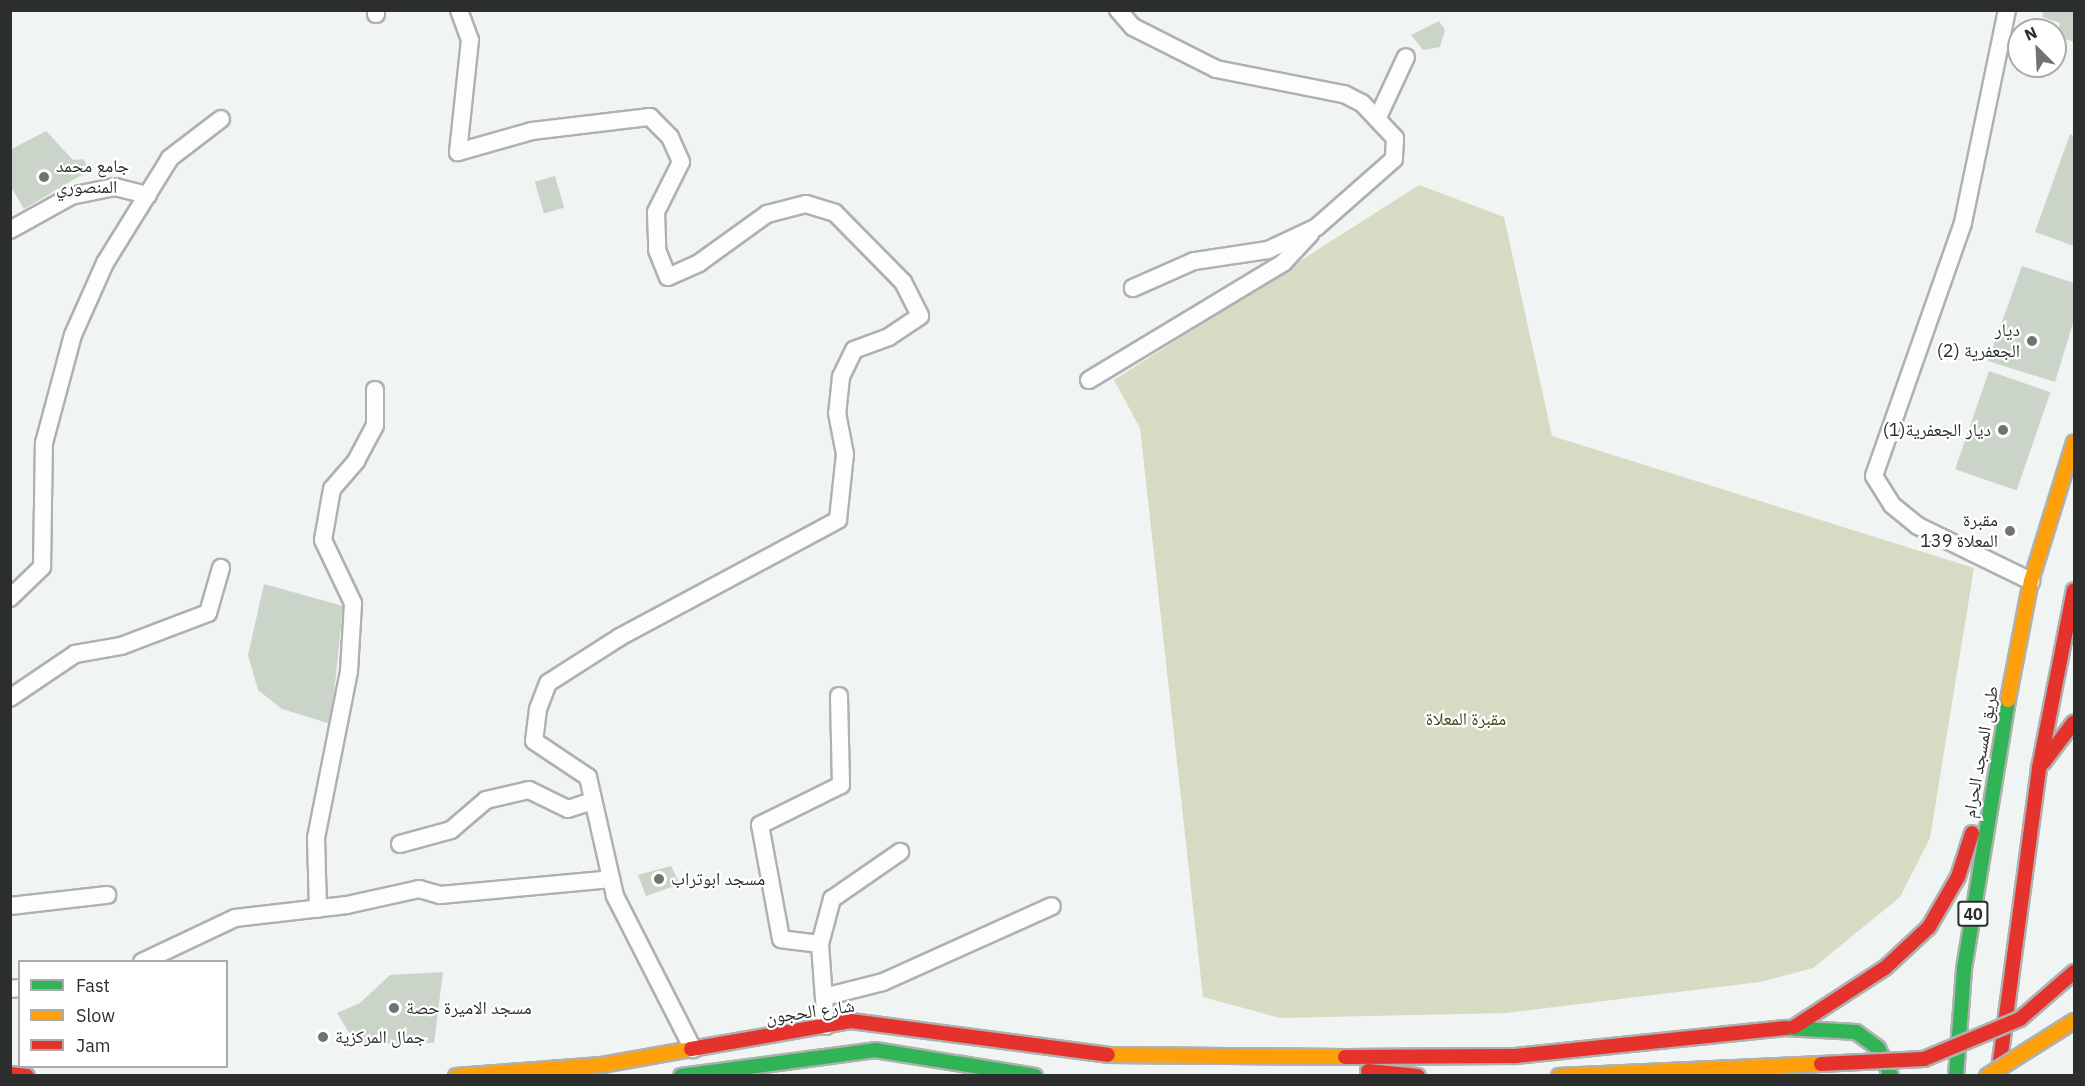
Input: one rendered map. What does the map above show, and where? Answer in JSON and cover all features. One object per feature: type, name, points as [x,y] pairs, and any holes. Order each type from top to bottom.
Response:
[{"type":"main road","name":"طريق المسجد الحرام","points":[[1956,1076],[1964,969],[1998,754],[2031,581],[2074,442]]},
{"type":"main road","points":[[1998,1076],[2039,768],[2074,590]]},
{"type":"main road","points":[[2039,768],[2074,722]]},
{"type":"main road","points":[[1794,1027],[1885,968],[1929,927],[1958,877],[1998,754]]},
{"type":"main road","points":[[1559,1076],[1924,1059],[2020,1018],[2074,972]]},
{"type":"main road","points":[[1987,1076],[2074,1021]]},
{"type":"main road","name":"شارع الحجون","points":[[456,1076],[603,1065],[826,1026],[874,1023],[1088,1054],[1206,1058]]},
{"type":"main road","points":[[1206,1058],[1515,1056],[1794,1027],[1856,1032],[1878,1048],[1891,1076]]},
{"type":"main road","points":[[681,1076],[875,1050],[1035,1076]]},
{"type":"main road","points":[[1206,1058],[1418,1076]]},
{"type":"main road","points":[[10,1074],[27,1076]]},
{"type":"street","points":[[459,10],[470,40],[458,152],[532,131],[650,117],[670,136],[681,162],[656,212],[657,250],[668,277],[699,263],[767,214],[806,204],[835,213],[903,282],[920,316],[890,337],[854,350],[840,377],[837,413],[845,454],[838,520],[548,682],[534,741],[588,777],[611,879],[693,1049]]},
{"type":"street","points":[[1089,380],[1283,263],[1317,227],[1394,159],[1395,138],[1378,117],[1344,94],[1216,69],[1133,27],[1118,10]]},
{"type":"street","points":[[2007,10],[1963,223],[1874,476],[1892,505],[1918,526],[2031,581]]},
{"type":"street","points":[[1378,117],[1406,57]]},
{"type":"street","points":[[10,598],[42,567],[44,442],[73,335],[105,263],[170,158],[221,119]]},
{"type":"street","points":[[10,230],[71,196],[115,187],[147,195]]},
{"type":"street","points":[[1133,288],[1194,261],[1268,250],[1317,227]]},
{"type":"street","points":[[318,909],[316,838],[350,671],[353,603],[323,540],[332,489],[356,462],[375,426],[375,390]]},
{"type":"street","points":[[10,698],[75,654],[121,646],[208,613],[221,568]]},
{"type":"street","points":[[820,944],[781,939],[760,825],[841,785],[839,696]]},
{"type":"street","points":[[400,844],[451,830],[486,800],[529,790],[568,809],[593,801]]},
{"type":"street","points":[[826,1026],[820,944],[832,899],[900,852]]},
{"type":"street","points":[[146,960],[236,918],[318,909],[419,889],[440,895],[611,879]]},
{"type":"street","points":[[10,906],[107,895]]},
{"type":"street","points":[[824,997],[883,982],[1052,906]]},
{"type":"green space","name":"مقبرة المعلاة","points":[[1419,185],[1504,217],[1552,436],[1974,568],[1930,838],[1900,897],[1813,968],[1760,982],[1506,1013],[1280,1018],[1203,997],[1140,428],[1114,380]]},
{"type":"building","points":[[2044,10],[2074,10],[2074,42],[2067,40],[2067,18],[2042,17]]},
{"type":"building","points":[[1439,21],[1445,30],[1440,47],[1423,50],[1411,35]]},
{"type":"building","name":"جامع محمد المنصوري","points":[[46,131],[73,160],[83,159],[90,170],[24,209],[10,185],[10,150]]},
{"type":"building","points":[[2070,134],[2074,136],[2074,246],[2035,232]]},
{"type":"building","points":[[555,176],[564,208],[544,214],[535,182]]},
{"type":"building","name":"ديار الجعفرية (2)","points":[[2022,266],[2074,283],[2074,320],[2055,382],[1988,361]]},
{"type":"building","name":"ديار الجعفرية(1)","points":[[1989,371],[2050,392],[2017,490],[1955,469]]},
{"type":"building","points":[[264,584],[343,606],[331,724],[282,709],[258,690],[248,655]]},
{"type":"building","name":"مسجد ابوتراب","points":[[671,866],[680,884],[646,896],[638,875]]},
{"type":"building","name":"مسجد الاميرة حصة","points":[[443,972],[434,1043],[356,1044],[337,1013],[360,1003],[390,975]]},
{"type":"traffic: fast","points":[[1956,1076],[1964,969],[2008,700]]},
{"type":"traffic: fast","points":[[1786,1028],[1856,1032],[1878,1048],[1891,1076]]},
{"type":"traffic: fast","points":[[681,1076],[875,1050],[1035,1076]]},
{"type":"traffic: slow","points":[[2008,700],[2031,581],[2074,442]]},
{"type":"traffic: slow","points":[[1987,1076],[2074,1021]]},
{"type":"traffic: slow","points":[[456,1076],[602,1065],[691,1049]]},
{"type":"traffic: slow","points":[[1108,1055],[1345,1057]]},
{"type":"traffic: slow","points":[[1559,1076],[1821,1064]]},
{"type":"traffic: jam","points":[[1998,1076],[2039,768],[2074,590]]},
{"type":"traffic: jam","points":[[2043,763],[2074,722]]},
{"type":"traffic: jam","points":[[1794,1027],[1885,968],[1929,927],[1958,877],[1972,833]]},
{"type":"traffic: jam","points":[[1821,1064],[1924,1059],[2020,1019],[2074,972]]},
{"type":"traffic: jam","points":[[691,1049],[851,1021],[1108,1055]]},
{"type":"traffic: jam","points":[[1345,1057],[1515,1056],[1786,1028]]},
{"type":"traffic: jam","points":[[1368,1071],[1418,1076]]},
{"type":"traffic: jam","points":[[10,1074],[27,1076]]},
{"type":"place","name":"جامع محمد المنصوري","points":[[44,177]]},
{"type":"place","name":"ديار الجعفرية (2)","points":[[2032,341]]},
{"type":"place","name":"ديار الجعفرية(1)","points":[[2003,430]]},
{"type":"place","name":"مقبرة المعلاة 139","points":[[2010,531]]},
{"type":"place","name":"مسجد ابوتراب","points":[[659,879]]},
{"type":"place","name":"مسجد الاميرة حصة","points":[[394,1008]]},
{"type":"place","name":"جمال المركزية","points":[[323,1037]]}]
